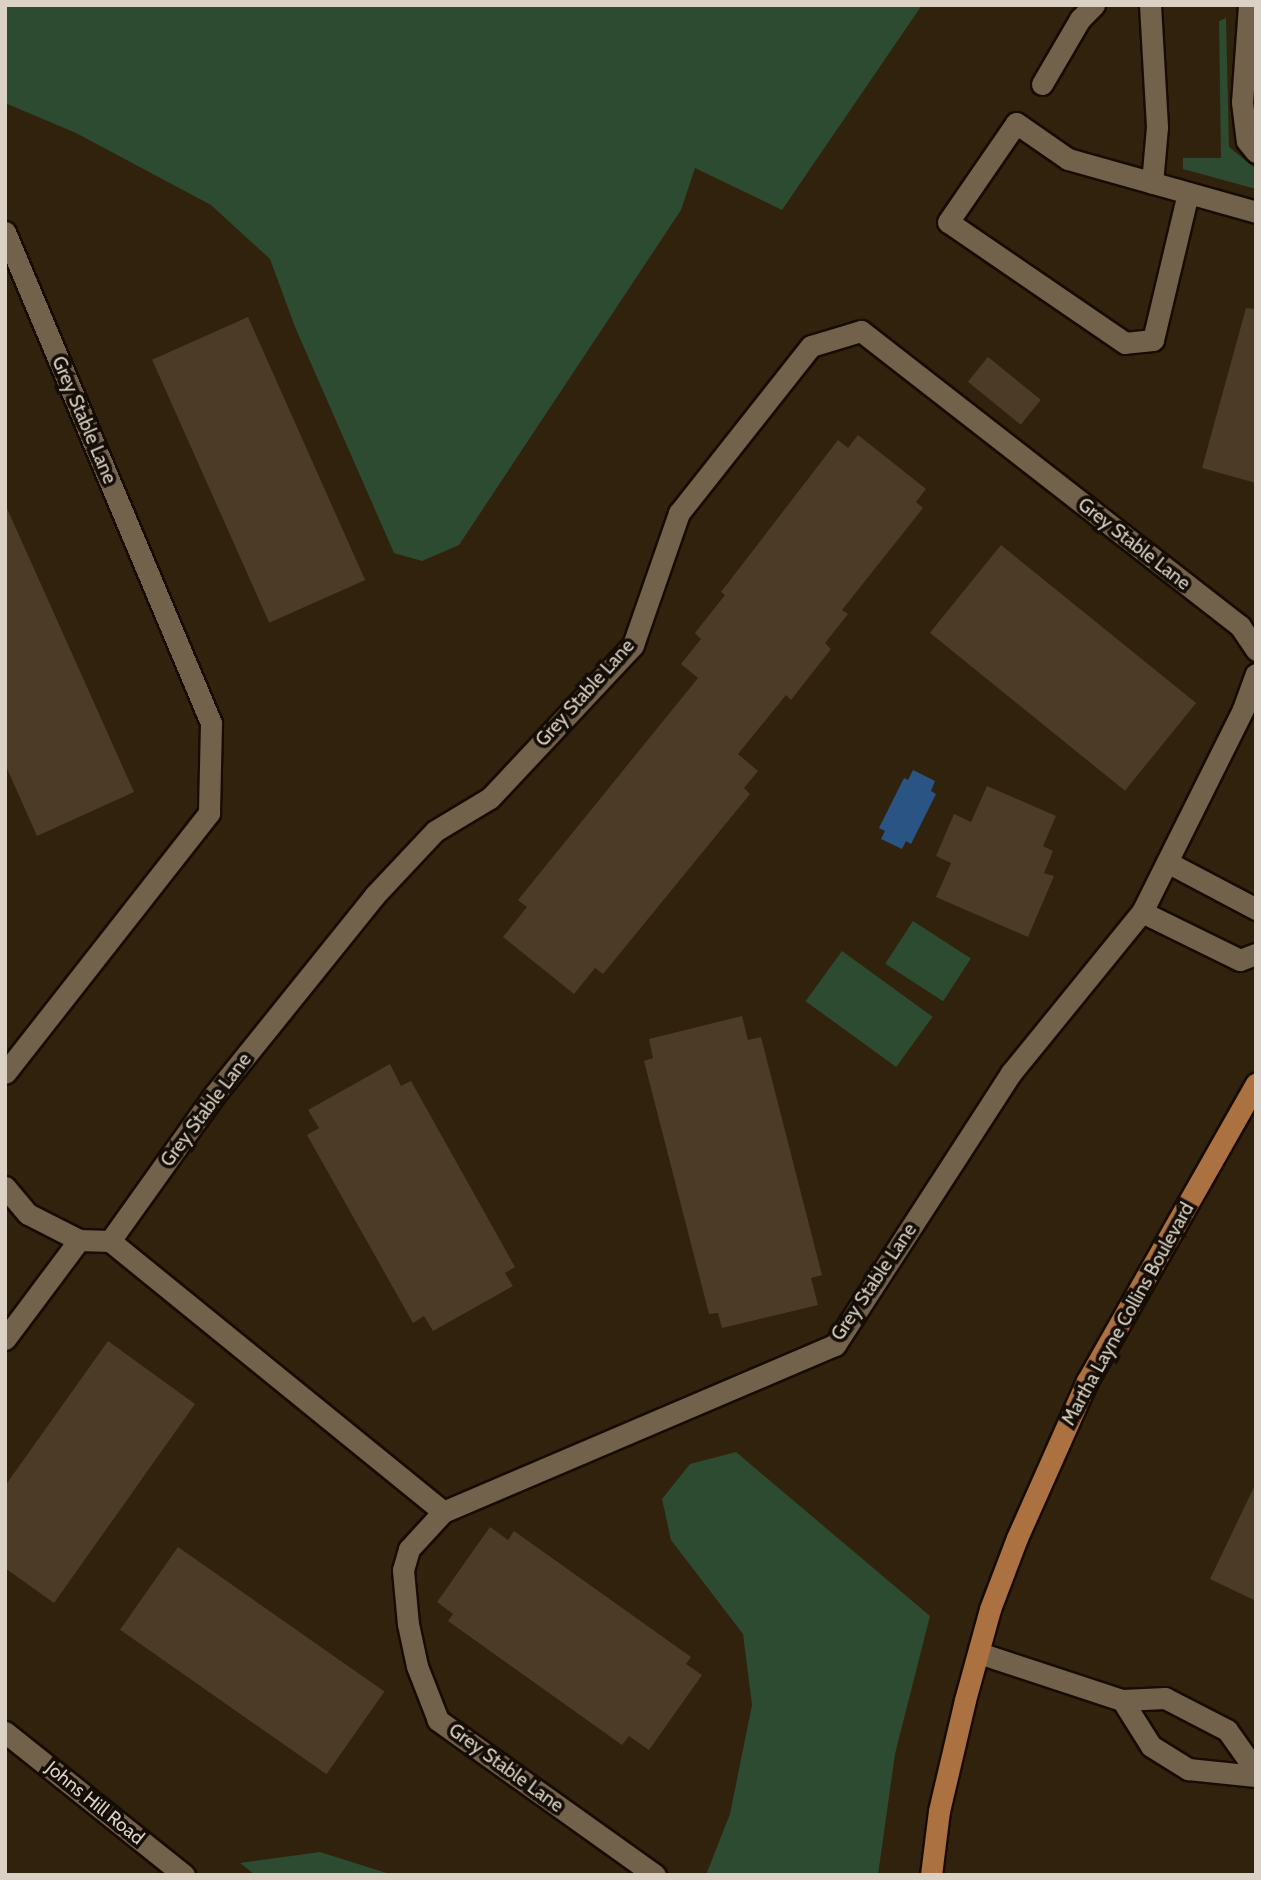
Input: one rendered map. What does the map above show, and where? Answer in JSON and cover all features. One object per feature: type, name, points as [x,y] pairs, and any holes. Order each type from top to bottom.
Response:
[{"type":"main road","name":"Martha Layne Collins Boulevard","points":[[930,1875],[939,1811],[979,1653],[1017,1538],[1087,1381],[1256,1084]]},
{"type":"street","points":[[1042,84],[1080,19],[1094,5]]},
{"type":"street","points":[[1150,5],[1157,127],[1152,183]]},
{"type":"street","points":[[1249,5],[1242,102],[1247,141],[1256,152]]},
{"type":"street","points":[[1188,193],[1153,340],[1125,343],[948,222],[1016,123],[1068,159],[1256,212]]},
{"type":"street","name":"Grey Stable Lane","points":[[5,232],[211,723],[209,813],[5,1073]]},
{"type":"street","name":"Grey Stable Lane","points":[[110,1241],[215,1094],[374,896],[435,831],[490,798],[633,645],[679,513],[811,346],[861,331],[1240,626],[1256,650]]},
{"type":"street","name":"Grey Stable Lane","points":[[655,1875],[438,1720],[416,1666],[403,1570],[409,1549],[443,1512],[835,1345],[1011,1073],[1142,912],[1244,709],[1256,674]]},
{"type":"street","points":[[1167,862],[1256,909]]},
{"type":"street","points":[[1142,912],[1240,960],[1256,954]]},
{"type":"street","points":[[5,1187],[28,1214],[79,1240],[110,1241],[443,1512]]},
{"type":"street","points":[[5,1339],[79,1240]]},
{"type":"street","points":[[979,1653],[1122,1700],[1165,1698],[1227,1730],[1256,1774]]},
{"type":"street","points":[[1122,1700],[1151,1746],[1188,1769],[1256,1774]]},
{"type":"street","name":"Johns Hill Road","points":[[5,1732],[184,1875]]},
{"type":"green space","points":[[5,5],[922,5],[782,210],[695,168],[681,210],[459,545],[422,561],[394,553],[295,327],[270,259],[211,205],[76,133],[5,103]]},
{"type":"green space","points":[[1226,18],[1229,147],[1256,169],[1256,189],[1183,169],[1183,158],[1221,158],[1219,21]]},
{"type":"green space","points":[[913,921],[971,959],[943,1001],[885,964]]},
{"type":"green space","points":[[842,951],[933,1017],[896,1067],[806,1001]]},
{"type":"green space","points":[[736,1452],[930,1616],[895,1754],[878,1875],[706,1875],[730,1814],[752,1705],[743,1634],[671,1540],[662,1499],[690,1464]]},
{"type":"green space","points":[[320,1852],[393,1875],[255,1875],[240,1863]]},
{"type":"water","points":[[913,770],[935,781],[931,791],[936,794],[911,844],[906,841],[902,849],[881,839],[885,831],[879,828],[904,778],[908,780]]},
{"type":"building","points":[[1246,308],[1256,309],[1256,483],[1202,468]]},
{"type":"building","points":[[248,317],[365,580],[269,623],[152,360]]},
{"type":"building","points":[[988,357],[1041,400],[1021,425],[968,382]]},
{"type":"building","points":[[858,435],[926,489],[916,502],[923,508],[842,610],[848,614],[825,643],[831,649],[791,700],[786,695],[738,754],[758,771],[744,788],[750,794],[603,974],[595,968],[574,994],[503,937],[527,907],[518,900],[698,678],[681,664],[701,639],[695,633],[725,595],[721,592],[838,440],[848,448]]},
{"type":"building","points":[[5,504],[134,792],[37,836],[5,764]]},
{"type":"building","points":[[1001,545],[1196,703],[1125,791],[930,633]]},
{"type":"building","points":[[987,786],[1056,816],[1043,846],[1053,851],[1044,873],[1054,876],[1028,937],[936,897],[951,863],[936,856],[954,814],[971,822]]},
{"type":"building","points":[[742,1016],[748,1040],[761,1037],[822,1275],[811,1278],[818,1305],[722,1328],[718,1313],[709,1314],[644,1061],[653,1058],[649,1039]]},
{"type":"building","points":[[390,1064],[401,1086],[411,1081],[515,1267],[505,1273],[513,1286],[433,1331],[424,1316],[413,1323],[307,1135],[319,1128],[308,1110]]},
{"type":"building","points":[[108,1341],[195,1404],[54,1603],[5,1568],[5,1486]]},
{"type":"building","points":[[1256,1483],[1256,1601],[1210,1579]]},
{"type":"building","points":[[490,1527],[508,1540],[514,1531],[691,1657],[686,1664],[702,1675],[649,1750],[629,1736],[622,1745],[448,1621],[453,1614],[437,1602]]},
{"type":"building","points":[[178,1547],[384,1692],[326,1774],[120,1630]]}]
